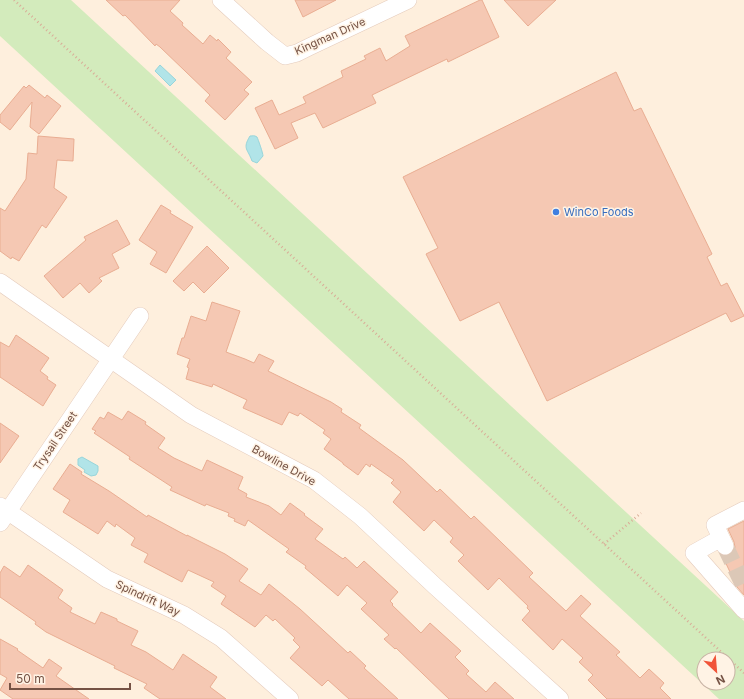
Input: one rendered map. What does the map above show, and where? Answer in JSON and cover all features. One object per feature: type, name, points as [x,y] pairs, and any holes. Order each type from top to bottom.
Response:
[{"type":"street","name":"Kingman Drive","points":[[221,0],[267,42],[285,56],[297,53],[408,0]]},
{"type":"street","name":"Bowline Drive","points":[[0,282],[191,415],[314,480],[360,516],[560,699]]},
{"type":"street","name":"Trysail Street","points":[[3,514],[140,316]]},
{"type":"street","points":[[744,510],[715,525],[723,542],[694,553],[744,610]]},
{"type":"street","name":"Spindrift Way","points":[[3,514],[107,579],[184,615],[222,638],[290,699]]},
{"type":"path","points":[[14,0],[744,673]]},
{"type":"path","points":[[604,544],[641,513]]},
{"type":"green space","points":[[0,0],[71,0],[744,621],[744,699],[719,699],[710,691],[736,691],[736,651],[696,651],[696,678],[0,36]]},
{"type":"water","points":[[160,65],[176,80],[170,86],[155,71]]},
{"type":"water","points":[[250,136],[257,137],[262,152],[263,156],[257,163],[252,161],[246,149],[246,144]]},
{"type":"water","points":[[82,457],[98,466],[96,475],[91,476],[84,472],[85,470],[78,465],[78,459]]},
{"type":"building","points":[[106,0],[180,0],[170,11],[183,23],[182,25],[203,44],[210,35],[217,41],[218,39],[231,52],[226,58],[252,82],[244,90],[249,94],[225,120],[205,101],[210,95],[160,47],[156,44],[155,46],[125,15],[123,16]]},
{"type":"building","points":[[295,0],[336,0],[303,17]]},
{"type":"building","points":[[482,0],[499,37],[448,62],[447,59],[372,95],[376,103],[323,128],[315,113],[291,123],[298,138],[275,149],[255,108],[272,100],[279,115],[306,103],[303,97],[343,77],[341,71],[366,59],[364,56],[380,48],[386,61],[410,46],[405,36]]},
{"type":"building","points":[[504,0],[556,0],[528,26]]},
{"type":"building","name":"WinCo Foods","points":[[616,72],[634,111],[641,108],[712,254],[707,257],[721,286],[727,283],[744,316],[731,322],[726,313],[547,401],[499,302],[460,321],[426,254],[438,248],[403,177]]},
{"type":"building","points":[[29,85],[45,98],[47,95],[61,106],[39,134],[30,127],[32,102],[10,130],[0,122],[0,115],[24,86],[26,88]]},
{"type":"building","points":[[38,136],[74,139],[73,161],[57,160],[54,188],[67,197],[46,228],[42,225],[19,261],[12,257],[11,259],[0,251],[0,208],[5,211],[26,179],[28,153],[37,154]]},
{"type":"building","points":[[161,205],[171,211],[170,213],[193,227],[166,273],[150,264],[157,252],[139,240]]},
{"type":"building","points":[[117,220],[130,244],[112,254],[119,268],[99,278],[102,281],[89,293],[80,283],[63,298],[44,276],[86,240],[84,237]]},
{"type":"building","points":[[207,246],[229,268],[204,293],[193,282],[184,291],[173,281]]},
{"type":"building","points":[[212,302],[240,311],[226,352],[254,363],[259,354],[274,361],[268,371],[331,402],[342,409],[341,412],[361,425],[359,428],[403,460],[437,492],[440,489],[471,519],[474,516],[533,573],[529,577],[566,611],[581,595],[591,604],[580,616],[620,652],[616,655],[640,678],[649,669],[664,683],[660,688],[671,699],[607,699],[588,680],[593,675],[579,662],[583,658],[562,639],[553,650],[522,620],[530,611],[527,608],[528,606],[499,578],[488,590],[458,561],[464,555],[450,542],[453,538],[434,520],[424,531],[393,502],[401,492],[391,483],[394,480],[371,464],[370,467],[366,464],[358,475],[324,449],[331,439],[323,433],[325,430],[300,413],[298,416],[289,412],[282,425],[243,408],[247,400],[213,384],[212,387],[186,379],[189,368],[187,367],[190,359],[177,354],[182,338],[184,338],[191,316],[206,321]]},
{"type":"building","points":[[16,335],[49,358],[40,371],[48,377],[47,379],[56,385],[43,406],[0,377],[0,342],[9,347]]},
{"type":"building","points":[[128,411],[146,422],[145,424],[165,438],[158,448],[174,458],[202,471],[207,460],[243,477],[238,489],[247,494],[246,497],[269,506],[281,515],[290,503],[305,514],[304,515],[323,529],[315,539],[343,559],[345,557],[357,568],[364,561],[398,592],[390,601],[393,604],[392,605],[421,633],[430,623],[461,651],[455,657],[469,671],[466,674],[486,692],[495,682],[514,699],[449,699],[396,648],[395,649],[384,639],[389,635],[361,609],[367,603],[347,585],[338,596],[305,568],[306,566],[286,552],[289,549],[248,520],[245,526],[234,521],[235,519],[228,516],[229,513],[206,504],[205,506],[170,490],[172,487],[129,459],[130,457],[94,433],[96,431],[92,429],[100,417],[104,419],[108,412],[122,420]]},
{"type":"building","points":[[0,423],[19,436],[0,463]]},
{"type":"building","points":[[70,464],[82,472],[81,474],[147,517],[148,515],[225,554],[248,569],[239,581],[261,595],[269,584],[300,609],[348,653],[350,651],[366,666],[364,668],[398,699],[349,699],[328,680],[322,686],[290,658],[300,647],[293,640],[295,638],[275,619],[273,621],[266,615],[255,627],[221,604],[226,596],[211,586],[214,582],[188,570],[182,582],[144,562],[148,554],[131,545],[135,538],[116,524],[115,527],[107,521],[98,534],[63,512],[70,500],[53,489]]},
{"type":"building","points":[[744,521],[744,595],[737,587],[722,555],[730,555],[735,547],[728,529]]},
{"type":"building","points":[[28,565],[63,590],[58,598],[72,608],[70,612],[95,624],[101,612],[117,619],[117,621],[138,631],[131,645],[146,652],[173,670],[183,654],[217,677],[210,687],[226,699],[160,699],[144,688],[147,684],[114,668],[115,666],[46,632],[35,624],[36,622],[0,597],[0,573],[4,566],[20,577]]},
{"type":"building","points":[[0,639],[18,649],[17,650],[43,668],[49,659],[62,668],[56,676],[89,699],[13,699],[0,690],[7,678],[0,674]]},
{"type":"tunnel","points":[[725,546],[744,586]]},
{"type":"place","name":"WinCo Foods","points":[[556,212]]}]
